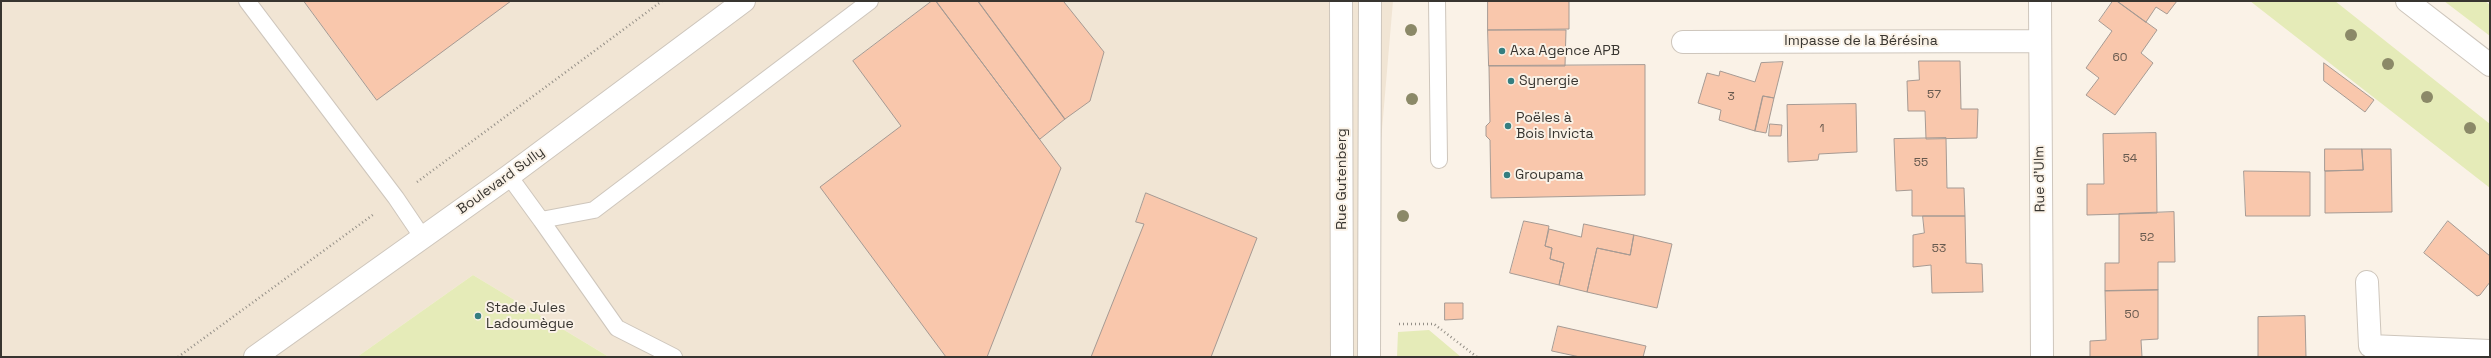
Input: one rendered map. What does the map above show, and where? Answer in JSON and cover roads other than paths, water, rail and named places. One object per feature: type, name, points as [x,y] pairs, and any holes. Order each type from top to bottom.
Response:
[{"type":"main road","name":"Boulevard Sully","points":[[255,357],[509,176],[744,1]]},
{"type":"main road","name":"Rue Gutenberg","points":[[1341,1],[1342,357]]},
{"type":"main road","name":"Rue Gutenberg","points":[[1369,357],[1370,1]]},
{"type":"main road","name":"Rue d'Ulm","points":[[2040,1],[2039,41],[2042,357]]},
{"type":"main road","points":[[2407,1],[2490,65]]},
{"type":"main road","name":"Impasse de la Bérésina","points":[[1683,42],[2039,41]]},
{"type":"main road","points":[[2367,282],[2370,346],[2490,351]]},
{"type":"lane","points":[[247,1],[396,198],[423,238]]},
{"type":"lane","points":[[541,220],[594,210],[870,1]]},
{"type":"lane","points":[[1437,1],[1439,160]]},
{"type":"lane","points":[[509,176],[618,328],[674,357]]},
{"type":"place","name":"Axa Agence APB","points":[[1502,51]]},
{"type":"place","name":"Synergie","points":[[1511,81]]},
{"type":"place","name":"Poëles à Bois Invicta","points":[[1508,126]]},
{"type":"place","name":"Groupama","points":[[1507,175]]},
{"type":"place","name":"Stade Jules Ladoumègue","points":[[478,316]]}]
